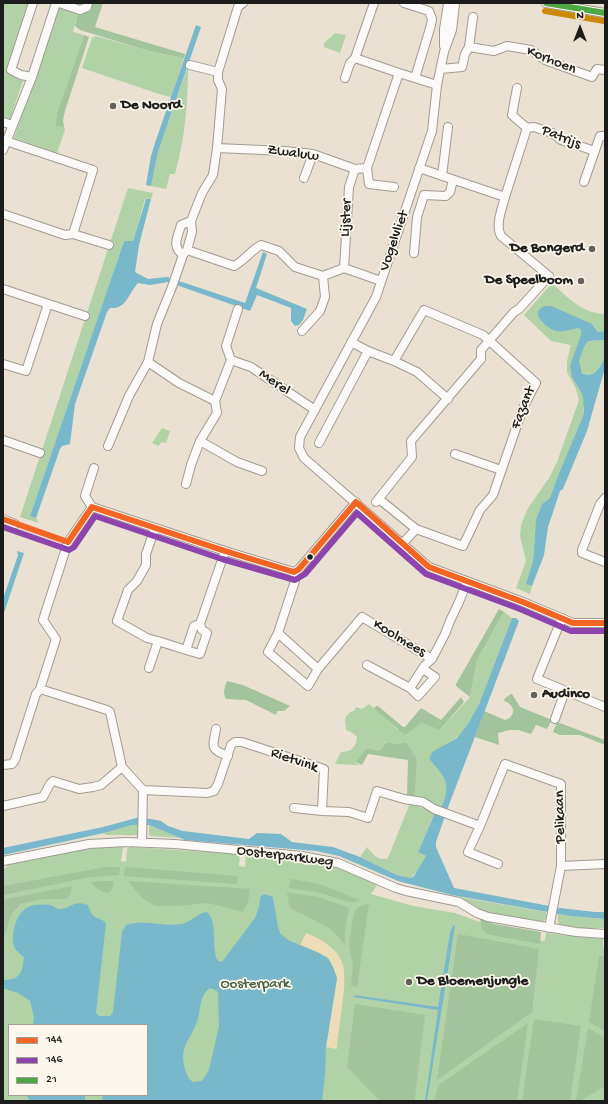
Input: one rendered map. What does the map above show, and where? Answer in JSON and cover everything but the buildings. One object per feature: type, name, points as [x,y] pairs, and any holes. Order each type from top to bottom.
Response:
[{"type":"street","points":[[32,77],[21,75],[11,70],[33,3]]},
{"type":"street","points":[[3,150],[5,141],[32,77],[56,3]]},
{"type":"street","points":[[59,3],[80,10],[87,7],[88,3]]},
{"type":"street","points":[[108,446],[130,396],[148,362],[157,324],[192,232],[191,221],[202,193],[213,175],[222,89],[218,80],[218,72],[238,6],[243,3]]},
{"type":"street","points":[[345,78],[350,63],[355,58],[374,3]]},
{"type":"street","points":[[404,3],[429,11],[432,19],[415,78]]},
{"type":"street","points":[[546,3],[605,13]]},
{"type":"street","name":"Vogelvliet","points":[[452,4],[452,30],[444,52],[437,85],[432,131],[376,297],[300,437],[299,448],[304,458],[429,567],[523,602],[573,623],[605,623]]},
{"type":"street","points":[[441,69],[462,67],[465,54],[469,47],[473,17]]},
{"type":"street","name":"Korhoen","points":[[469,47],[494,51],[507,46],[531,50],[545,60],[592,77],[597,69],[605,70]]},
{"type":"street","points":[[355,58],[437,85]]},
{"type":"street","points":[[190,65],[218,72]]},
{"type":"street","points":[[394,186],[369,184],[367,168],[399,73]]},
{"type":"street","name":"Patrijs","points":[[517,88],[512,115],[527,128],[534,127],[552,133],[561,140],[595,151]]},
{"type":"street","points":[[3,122],[12,125]]},
{"type":"street","points":[[442,176],[448,127]]},
{"type":"street","name":"Patrijs","points":[[519,309],[549,276],[501,236],[498,231],[505,197],[527,128]]},
{"type":"street","name":"Patrijs","points":[[584,182],[600,136],[605,136]]},
{"type":"street","points":[[5,141],[92,170],[73,234]]},
{"type":"street","name":"Zwaluw","points":[[217,148],[285,151],[313,154],[355,169],[367,168]]},
{"type":"street","points":[[304,178],[313,154]]},
{"type":"street","points":[[419,168],[505,197]]},
{"type":"street","name":"Lijster","points":[[344,268],[349,186],[355,169]]},
{"type":"street","points":[[414,253],[417,217],[424,195],[446,196],[450,192],[453,180]]},
{"type":"street","points":[[3,214],[65,234],[73,234],[109,245]]},
{"type":"street","points":[[191,221],[182,225],[176,243],[178,251],[234,266],[242,262],[260,245],[279,251],[295,267],[322,276],[344,268],[381,281]]},
{"type":"street","points":[[302,331],[320,311],[325,297],[322,276]]},
{"type":"street","points":[[3,290],[86,316]]},
{"type":"street","points":[[3,364],[26,371],[48,304]]},
{"type":"street","points":[[186,484],[200,441],[218,413],[215,402],[231,360],[226,346],[238,309]]},
{"type":"street","name":"Fazant","points":[[394,361],[424,310],[483,335],[489,341],[536,383],[523,408],[493,495],[480,510],[463,546],[416,529],[378,501],[412,457],[411,441],[481,359],[481,350],[489,341],[514,312],[519,309]]},
{"type":"street","points":[[351,342],[417,372],[448,399]]},
{"type":"street","points":[[319,443],[368,351]]},
{"type":"street","name":"Merel","points":[[231,360],[251,367],[315,410]]},
{"type":"street","points":[[148,362],[179,383],[215,402]]},
{"type":"street","points":[[3,440],[40,453]]},
{"type":"street","points":[[200,441],[237,462],[262,471]]},
{"type":"street","points":[[455,454],[502,470]]},
{"type":"street","points":[[94,468],[85,496],[92,507],[294,572],[299,569],[356,502]]},
{"type":"street","points":[[605,498],[600,504],[582,553],[605,562]]},
{"type":"street","points":[[3,765],[12,764],[15,760],[36,694],[40,689],[56,639],[44,624],[43,620],[68,542],[92,507]]},
{"type":"street","points":[[3,520],[15,524]]},
{"type":"street","points":[[155,528],[146,554],[146,565],[137,581],[128,590],[118,621],[148,638],[200,654],[207,633],[202,630],[200,624],[225,551]]},
{"type":"street","points":[[402,544],[416,529]]},
{"type":"street","name":"Koolmees","points":[[294,572],[294,581],[278,633],[268,652],[308,686],[318,669],[362,617],[432,659]]},
{"type":"street","name":"Koolmees","points":[[410,688],[432,659],[460,602],[467,582]]},
{"type":"street","points":[[562,618],[537,679],[605,707]]},
{"type":"street","points":[[186,650],[194,626],[200,624]]},
{"type":"street","points":[[278,633],[318,669]]},
{"type":"street","points":[[149,668],[158,641]]},
{"type":"street","name":"Koolmees","points":[[367,665],[410,688],[418,696],[435,677],[423,669]]},
{"type":"street","points":[[40,689],[110,712],[122,766],[143,790],[142,842]]},
{"type":"street","points":[[555,719],[566,691]]},
{"type":"street","points":[[216,729],[213,744],[214,749],[217,752],[228,756]]},
{"type":"street","name":"Rietvink","points":[[143,790],[207,793],[214,791],[218,784],[231,745],[235,742],[242,742],[324,769],[322,811]]},
{"type":"street","name":"Pelikaan","points":[[480,826],[505,764],[561,784],[561,866],[549,928]]},
{"type":"street","points":[[3,806],[43,797],[53,781],[79,789],[101,784],[122,766]]},
{"type":"street","points":[[294,808],[349,812],[368,818],[378,791],[404,799],[422,802],[434,809],[480,826],[468,852],[498,864]]},
{"type":"street","name":"Oosterparkweg","points":[[3,861],[89,844],[109,842],[175,844],[323,859],[338,863],[406,891],[458,902],[477,913],[488,917],[576,932],[605,934]]},
{"type":"street","name":"Pelikaan","points":[[561,866],[605,864]]},
{"type":"green space","points":[[3,3],[28,3],[7,69],[7,72],[24,78],[10,119],[3,116]]},
{"type":"green space","points":[[91,3],[103,3],[95,27],[185,54],[184,58],[149,51],[80,30],[75,26],[78,13],[84,13]]},
{"type":"green space","points":[[57,7],[78,13],[73,32],[84,35],[57,113],[55,125],[64,127],[65,130],[57,153],[14,138]]},
{"type":"green space","points":[[335,33],[346,35],[340,53],[324,47],[324,43]]},
{"type":"green space","points":[[84,35],[89,37],[65,111],[63,120],[64,127],[55,126],[57,113]]},
{"type":"green space","points":[[96,36],[149,51],[184,58],[171,97],[82,68],[92,38]]},
{"type":"green space","points":[[188,66],[185,120],[175,174],[170,174],[166,189],[151,186],[158,152]]},
{"type":"green space","points":[[128,188],[153,193],[151,199],[145,199],[133,241],[124,241],[30,516],[36,518],[39,523],[20,517]]},
{"type":"green space","points":[[552,283],[576,304],[590,311],[605,314],[605,331],[598,332],[592,324],[541,321],[550,328],[578,328],[581,330],[572,377],[582,394],[584,404],[583,416],[550,498],[542,504],[535,532],[533,561],[527,584],[532,586],[530,594],[516,588],[526,561],[520,536],[521,525],[528,508],[549,478],[557,462],[579,400],[576,389],[567,372],[567,361],[571,345],[551,341],[524,315]]},
{"type":"green space","points":[[605,340],[606,354],[604,361],[595,372],[585,374],[580,369],[579,365],[582,350],[588,341]]},
{"type":"green space","points":[[162,428],[170,431],[166,443],[162,442],[158,446],[152,443]]},
{"type":"green space","points":[[499,609],[504,612],[477,660],[470,697],[456,686],[456,684]]},
{"type":"green space","points":[[504,612],[512,618],[479,704],[463,731],[452,741],[434,752],[429,759],[443,776],[445,781],[446,793],[441,808],[415,797],[417,760],[403,742],[395,744],[388,742],[380,751],[366,748],[356,763],[360,765],[335,764],[341,752],[351,750],[356,744],[357,737],[353,733],[346,730],[345,718],[350,712],[354,711],[356,707],[362,709],[369,704],[398,730],[421,723],[440,730],[470,697],[477,660]]},
{"type":"green space","points":[[227,681],[243,685],[290,706],[284,711],[277,711],[276,715],[246,700],[226,699],[224,692]]},
{"type":"green space","points":[[511,694],[520,707],[552,720],[547,729],[536,725],[531,734],[518,730],[498,733],[499,745],[475,737],[484,711],[505,720],[513,714],[511,705],[504,701],[505,698]]},
{"type":"green space","points":[[461,697],[464,702],[440,730],[421,723],[405,735],[374,709],[378,706],[403,727],[405,727],[421,708],[441,720]]},
{"type":"green space","points":[[557,722],[605,740],[605,745],[580,735],[560,735],[553,732]]},
{"type":"green space","points":[[388,742],[395,744],[405,742],[417,760],[415,797],[407,796],[408,760],[368,754],[362,765],[356,762],[366,748],[380,751]]},
{"type":"green space","points":[[410,803],[435,813],[418,852],[426,856],[419,869],[411,878],[397,875],[360,857],[367,847],[379,858],[388,858]]},
{"type":"green space","points":[[132,825],[138,825],[139,835],[106,835],[104,833]]},
{"type":"green space","points":[[149,825],[180,838],[151,836],[149,835]]},
{"type":"green space","name":"Oosterpark","points":[[111,847],[123,847],[121,862],[126,861],[127,849],[130,847],[240,854],[239,866],[245,867],[246,855],[288,857],[319,861],[353,873],[377,885],[371,894],[413,906],[455,913],[527,939],[545,941],[546,933],[603,939],[603,947],[605,948],[605,1101],[3,1101],[3,869],[6,868],[7,865],[76,850]]},
{"type":"green space","points":[[105,867],[120,867],[119,875],[91,877],[3,895],[4,886]]},
{"type":"green space","points":[[125,867],[238,876],[237,884],[124,876]]},
{"type":"green space","points":[[291,879],[319,884],[360,900],[348,902],[321,893],[289,888]]},
{"type":"green space","points":[[114,881],[109,893],[98,890],[91,882]]},
{"type":"green space","points":[[128,881],[250,889],[248,902],[243,912],[208,903],[155,906],[142,898]]},
{"type":"green space","points":[[72,886],[71,893],[66,899],[44,899],[20,904],[11,915],[3,940],[3,900]]},
{"type":"green space","points":[[287,892],[319,897],[349,908],[345,930],[345,945],[329,928],[291,908],[289,905]]},
{"type":"green space","points":[[459,897],[546,912],[546,919],[542,922],[536,922],[487,913]]},
{"type":"green space","points":[[369,903],[357,987],[351,986],[353,966],[349,943],[354,913],[357,908]]},
{"type":"green space","points":[[558,914],[605,919],[605,928],[580,928],[560,925],[558,922]]},
{"type":"green space","points":[[480,919],[494,924],[541,932],[540,944],[486,934],[482,929]]},
{"type":"green space","points":[[458,934],[539,949],[532,1012],[437,1080]]},
{"type":"green space","points":[[599,956],[605,956],[605,1031],[589,1022]]},
{"type":"green space","points":[[355,1004],[425,1015],[415,1098],[413,1101],[380,1101],[347,1067]]},
{"type":"green space","points":[[534,1019],[581,1026],[570,1101],[522,1101]]},
{"type":"green space","points":[[528,1023],[517,1101],[435,1101],[440,1084]]},
{"type":"green space","points":[[588,1028],[605,1038],[605,1086],[580,1101],[576,1101]]},
{"type":"sand","points":[[306,933],[332,948],[340,957],[342,962],[344,970],[344,991],[337,1049],[326,1047],[337,978],[328,958],[300,945]]},
{"type":"water","points":[[196,25],[201,27],[158,152],[151,186],[146,185],[151,156],[156,140]]},
{"type":"water","points":[[146,199],[151,199],[139,245],[135,272],[148,279],[167,277],[245,303],[263,252],[267,254],[256,288],[307,309],[303,320],[299,325],[295,326],[291,321],[291,308],[257,295],[250,311],[168,282],[150,285],[138,283],[124,303],[116,308],[110,308],[107,312],[75,404],[70,444],[62,446],[60,449],[36,518],[30,516],[124,241],[133,241]]},
{"type":"water","points":[[545,306],[551,306],[592,324],[598,332],[605,331],[605,340],[588,341],[579,361],[582,373],[590,375],[593,374],[605,359],[605,368],[587,431],[563,489],[560,491],[548,527],[544,555],[532,586],[526,584],[533,561],[536,520],[542,504],[550,498],[583,416],[584,410],[582,394],[572,377],[570,366],[581,335],[581,330],[578,328],[556,331],[548,327],[540,320],[538,316],[540,309]]},
{"type":"water","points":[[17,551],[24,553],[3,616],[3,599],[18,555]]},
{"type":"water","points":[[512,618],[516,618],[519,621],[447,810],[441,808],[446,793],[445,781],[443,776],[429,759],[432,752],[457,738],[468,724],[479,704]]},
{"type":"water","points":[[435,813],[445,816],[436,842],[436,847],[454,888],[560,908],[605,912],[605,919],[570,916],[452,895],[398,881],[339,856],[316,851],[185,840],[149,825],[132,825],[104,833],[3,855],[3,848],[103,827],[140,817],[161,821],[168,826],[183,831],[249,839],[257,833],[281,834],[292,842],[333,847],[360,857],[397,875],[411,878],[414,876],[426,856],[418,852]]},
{"type":"water","points":[[265,894],[273,897],[280,933],[288,940],[328,958],[337,978],[326,1047],[322,1101],[102,1101],[103,1096],[148,1096],[148,1024],[33,1024],[34,1017],[30,1001],[18,993],[3,988],[3,980],[13,979],[21,972],[24,958],[15,949],[13,936],[19,916],[28,907],[34,905],[48,905],[60,909],[79,903],[88,905],[93,916],[103,920],[106,923],[96,1013],[99,1016],[110,1016],[113,1012],[122,932],[126,925],[133,923],[168,925],[182,924],[204,912],[207,912],[213,922],[216,956],[218,961],[222,962],[255,918],[261,896]],"holes":[[[210,988],[218,992],[219,1026],[209,1070],[202,1081],[193,1082],[187,1075],[185,1069],[183,1061],[184,1050],[197,1022],[202,999],[206,991]]]},
{"type":"water","points":[[453,925],[455,926],[427,1101],[425,1101],[438,1010],[354,997],[354,995],[438,1007],[450,933]]},
{"type":"water","points":[[27,1096],[85,1096],[85,1101],[30,1101]]},
{"type":"transit line","name":"21","points":[[546,3],[605,13]]},
{"type":"transit line","points":[[545,11],[604,21]]},
{"type":"transit line","name":"144","points":[[3,519],[68,542],[92,507],[294,572],[299,569],[356,502],[429,567],[523,602],[573,623],[605,623]]},
{"type":"transit line","name":"146","points":[[3,527],[69,550],[74,547],[95,516],[222,559],[295,580],[305,574],[357,513],[426,574],[520,609],[571,631],[605,631]]},
{"type":"place","name":"De Noord","points":[[113,106]]},
{"type":"place","name":"De Bongerd","points":[[592,249]]},
{"type":"place","name":"De Speelboom","points":[[581,281]]},
{"type":"place","name":"Audinco","points":[[534,695]]},
{"type":"place","name":"De Bloemenjungle","points":[[409,982]]}]
